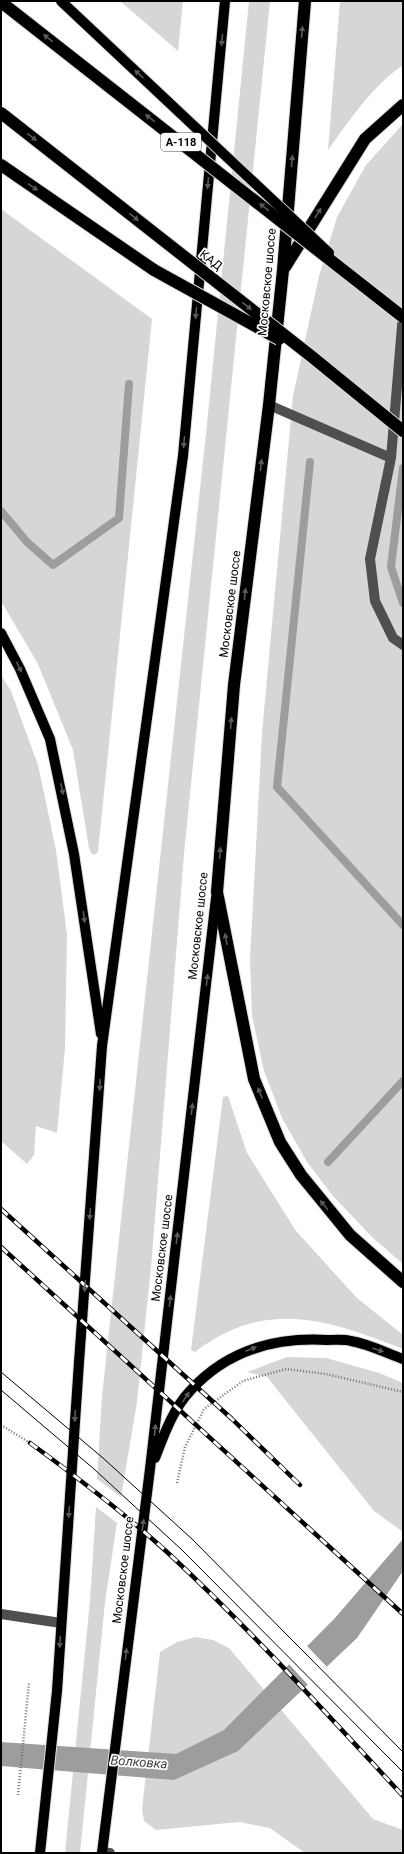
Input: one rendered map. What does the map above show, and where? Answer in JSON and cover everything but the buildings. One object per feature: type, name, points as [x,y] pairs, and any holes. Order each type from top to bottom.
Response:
[{"type":"highway","name":"Московское шоссе","points":[[217,892],[234,686],[269,405],[283,270],[305,1]]},
{"type":"highway","name":"А-118","points":[[1,2],[361,283],[403,318]]},
{"type":"highway","points":[[283,270],[365,138],[403,106]]},
{"type":"highway","name":"КАД","points":[[1,113],[311,356],[403,431]]},
{"type":"highway","points":[[1,165],[154,270],[311,356]]},
{"type":"highway","points":[[217,892],[254,1079],[280,1142],[301,1175],[350,1235],[403,1282]]},
{"type":"main road","points":[[61,1],[361,283]]},
{"type":"main road","points":[[40,1853],[57,1691],[102,1046],[183,456],[225,1]]},
{"type":"main road","points":[[1,632],[20,669],[50,739],[74,854],[102,1046]]},
{"type":"main road","name":"Московское шоссе","points":[[105,1853],[108,1804],[121,1692],[150,1469],[217,892]]},
{"type":"main road","points":[[150,1469],[171,1420],[189,1391],[216,1367],[250,1348],[280,1341],[294,1340],[351,1341],[403,1358]]},
{"type":"lane","points":[[403,314],[391,458],[370,559],[375,601],[393,638],[403,645]]},
{"type":"lane","points":[[269,405],[391,458]]},
{"type":"lane","points":[[1,1614],[61,1623]]},
{"type":"path","points":[[176,1483],[185,1447],[204,1409],[243,1381],[286,1369],[326,1374],[403,1392]]},
{"type":"path","points":[[1,1425],[30,1443]]},
{"type":"path","points":[[18,1796],[29,1683]]},
{"type":"shaded area","points":[[120,1],[183,1],[178,51]]},
{"type":"shaded area","points":[[249,1],[270,1],[184,854],[151,1268],[137,1402],[121,1497],[97,1479],[102,1396],[207,424]]},
{"type":"shaded area","points":[[340,1],[403,1],[403,65],[392,73],[371,93],[328,150]]},
{"type":"shaded area","points":[[403,124],[403,1264],[372,1237],[333,1196],[307,1162],[282,1118],[264,1071],[252,1016],[250,959],[262,733],[293,396],[319,276],[337,217],[366,165]]},
{"type":"shaded area","points":[[1,209],[152,319],[98,852],[94,855],[91,853],[89,848],[73,750],[38,664],[1,601]]},
{"type":"shaded area","points":[[1,675],[11,691],[38,765],[56,850],[67,935],[65,1048],[57,1133],[36,1126],[34,1155],[27,1164],[1,1141]]},
{"type":"shaded area","points":[[228,1096],[247,1153],[296,1231],[357,1298],[403,1335],[403,1349],[349,1329],[323,1323],[297,1319],[272,1319],[246,1325],[221,1335],[195,1352],[191,1350],[223,1097]]},
{"type":"shaded area","points":[[287,1357],[326,1358],[379,1373],[403,1383],[403,1532],[374,1511],[267,1377],[247,1372]]},
{"type":"shaded area","points":[[96,1507],[117,1523],[105,1602],[80,1853],[65,1853],[90,1601]]},
{"type":"shaded area","points":[[196,1637],[213,1640],[229,1648],[373,1819],[403,1830],[403,1853],[305,1853],[270,1828],[239,1822],[156,1830],[144,1821],[142,1809],[160,1652],[177,1642]]},
{"type":"water","name":"Волковка","points":[[403,1539],[403,1571],[357,1638],[238,1751],[174,1780],[1,1766],[1,1742],[176,1754],[224,1730],[335,1618]]},
{"type":"pier","points":[[306,1645],[328,1668],[309,1686],[288,1663]]},
{"type":"waterway","points":[[1,511],[27,542],[53,565],[119,518],[129,384]]},
{"type":"waterway","points":[[310,462],[277,787],[403,925]]},
{"type":"waterway","points":[[403,468],[391,567],[403,603]]},
{"type":"waterway","points":[[328,1162],[403,1081]]},
{"type":"tram line","points":[[1,1372],[103,1458],[192,1539],[403,1752]]},
{"type":"tram line","points":[[1,1390],[94,1469],[182,1550],[403,1772]]},
{"type":"railway","points":[[1,1209],[232,1419],[300,1485]]},
{"type":"railway","points":[[1,1247],[403,1614]]},
{"type":"railway","points":[[30,1443],[134,1523],[198,1581],[258,1641],[403,1796]]}]
